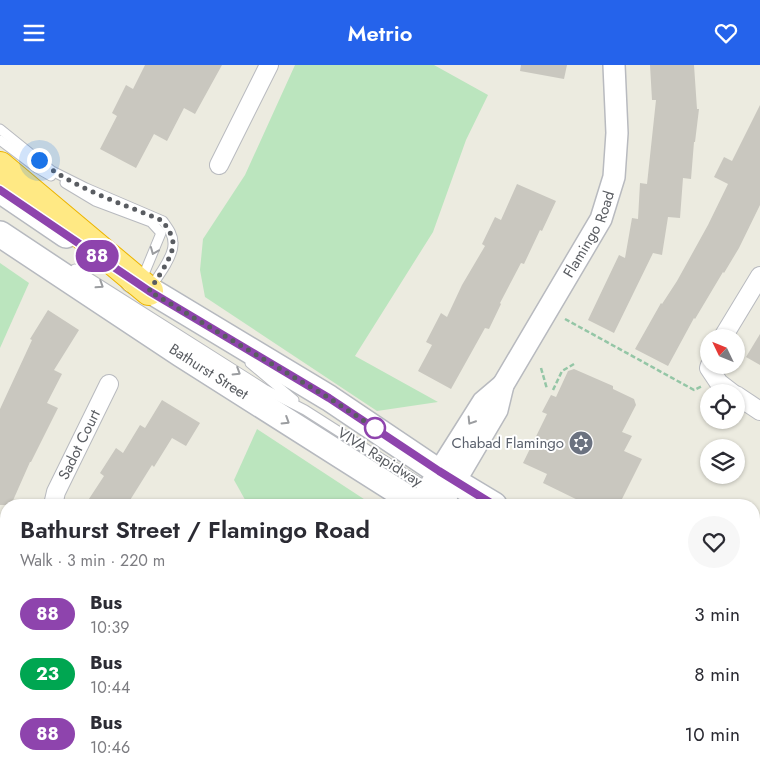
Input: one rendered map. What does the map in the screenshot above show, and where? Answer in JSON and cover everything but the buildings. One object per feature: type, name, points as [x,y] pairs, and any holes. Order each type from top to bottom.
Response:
[{"type":"highway","points":[[0,166],[145,287]]},
{"type":"main road","name":"Bathurst Street","points":[[0,190],[145,287],[329,398],[436,496]]},
{"type":"main road","name":"Bathurst Street","points":[[0,234],[182,354],[436,496],[455,499]]},
{"type":"street","points":[[219,165],[268,65]]},
{"type":"street","name":"Flamingo Road","points":[[436,496],[497,411],[503,385],[601,219],[614,177],[618,133],[614,65]]},
{"type":"street","points":[[728,329],[760,276]]},
{"type":"street","name":"Sadot Court","points":[[54,499],[56,492],[109,384]]},
{"type":"street","points":[[745,401],[760,411]]},
{"type":"lane","points":[[0,129],[52,171],[86,188],[163,221],[171,233],[174,244],[165,267],[145,287]]},
{"type":"lane","points":[[0,141],[37,168],[95,201],[151,222],[161,233],[145,287]]},
{"type":"lane","name":"VIVA Rapidway","points":[[66,263],[266,390],[305,410],[436,496]]},
{"type":"lane","name":"VIVA Rapidway","points":[[207,325],[305,410]]},
{"type":"path","points":[[565,319],[694,390],[711,374]]},
{"type":"path","points":[[553,390],[562,371],[574,364]]},
{"type":"path","points":[[541,368],[547,389]]},
{"type":"green space","points":[[295,65],[434,65],[488,95],[466,140],[433,232],[355,356],[438,402],[377,411],[205,297],[200,270],[203,239],[245,175]]},
{"type":"green space","points":[[0,263],[29,283],[0,348]]},
{"type":"green space","points":[[257,429],[364,499],[245,499],[234,480]]},
{"type":"bus line","name":"88","points":[[0,190],[149,291],[329,398],[485,499]]},
{"type":"place","name":"Chabad Flamingo","points":[[581,443]]},
{"type":"route","points":[[39,160],[52,171],[86,188],[163,221],[171,233],[174,244],[165,267],[149,291],[329,398],[375,428]]}]
